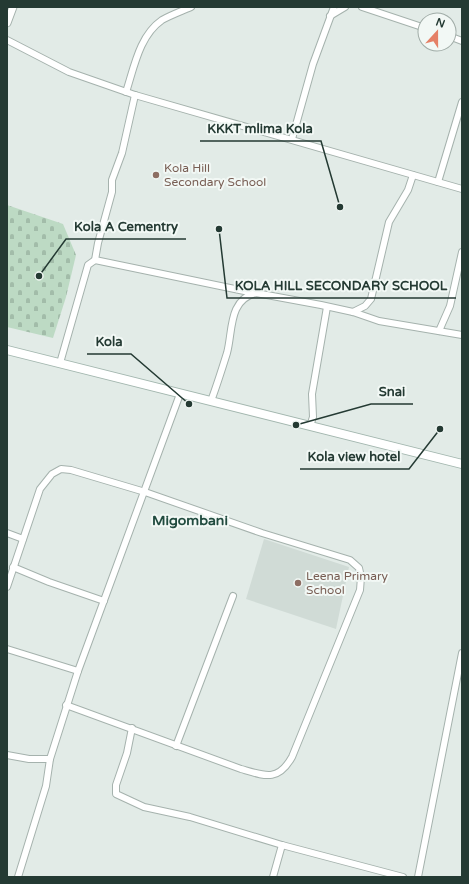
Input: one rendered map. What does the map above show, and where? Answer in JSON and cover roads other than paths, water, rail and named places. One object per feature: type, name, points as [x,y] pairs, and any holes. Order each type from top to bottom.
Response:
[{"type":"main road","points":[[7,350],[462,464]]},
{"type":"street","points":[[7,23],[13,7]]},
{"type":"street","points":[[126,92],[139,54],[150,32],[162,20],[191,7]]},
{"type":"street","points":[[292,139],[313,64],[334,7]]},
{"type":"street","points":[[330,16],[345,7]]},
{"type":"street","points":[[362,7],[417,25]]},
{"type":"street","points":[[7,40],[63,70],[135,95],[462,189]]},
{"type":"street","points":[[60,363],[88,265],[95,260],[98,242],[112,192],[112,180],[122,153],[135,95]]},
{"type":"street","points":[[438,182],[462,102]]},
{"type":"street","points":[[353,312],[365,306],[371,299],[389,222],[408,190],[413,176]]},
{"type":"street","points":[[439,331],[450,306],[462,252]]},
{"type":"street","points":[[95,260],[256,293],[321,304],[327,307],[353,312],[379,321],[462,335]]},
{"type":"street","points":[[211,401],[227,351],[232,317],[242,300],[248,295],[256,293]]},
{"type":"street","points":[[310,426],[313,417],[312,394],[327,307]]},
{"type":"street","points":[[18,877],[44,793],[50,759],[66,705],[180,394]]},
{"type":"street","points":[[7,587],[40,489],[52,474],[61,469],[71,470],[144,492],[262,533],[350,560],[357,565],[361,577],[360,590],[292,757],[282,771],[270,776],[256,774],[66,705]]},
{"type":"street","points":[[7,533],[23,539]]},
{"type":"street","points":[[14,567],[49,582],[104,601]]},
{"type":"street","points":[[176,746],[233,596]]},
{"type":"street","points":[[7,649],[78,671]]},
{"type":"street","points":[[418,877],[462,653]]},
{"type":"street","points":[[132,728],[127,753],[116,785],[116,794],[144,807],[190,817],[282,845],[403,877]]},
{"type":"street","points":[[7,755],[29,759],[50,759]]},
{"type":"street","points":[[273,877],[282,845]]},
{"type":"place","name":"Kola Hill Secondary School","points":[[156,175]]},
{"type":"place","name":"KKKT mlima Kola","points":[[340,207]]},
{"type":"place","name":"KOLA HILL SECONDARY SCHOOL","points":[[219,229]]},
{"type":"place","name":"Kola A Cementry","points":[[39,276]]},
{"type":"place","name":"Kola","points":[[189,404]]},
{"type":"place","name":"Snai","points":[[296,425]]},
{"type":"place","name":"Kola view hotel","points":[[440,429]]},
{"type":"place","name":"Leena Primary School","points":[[298,583]]},
{"type":"district","name":"Migombani","points":[[190,520]]}]
